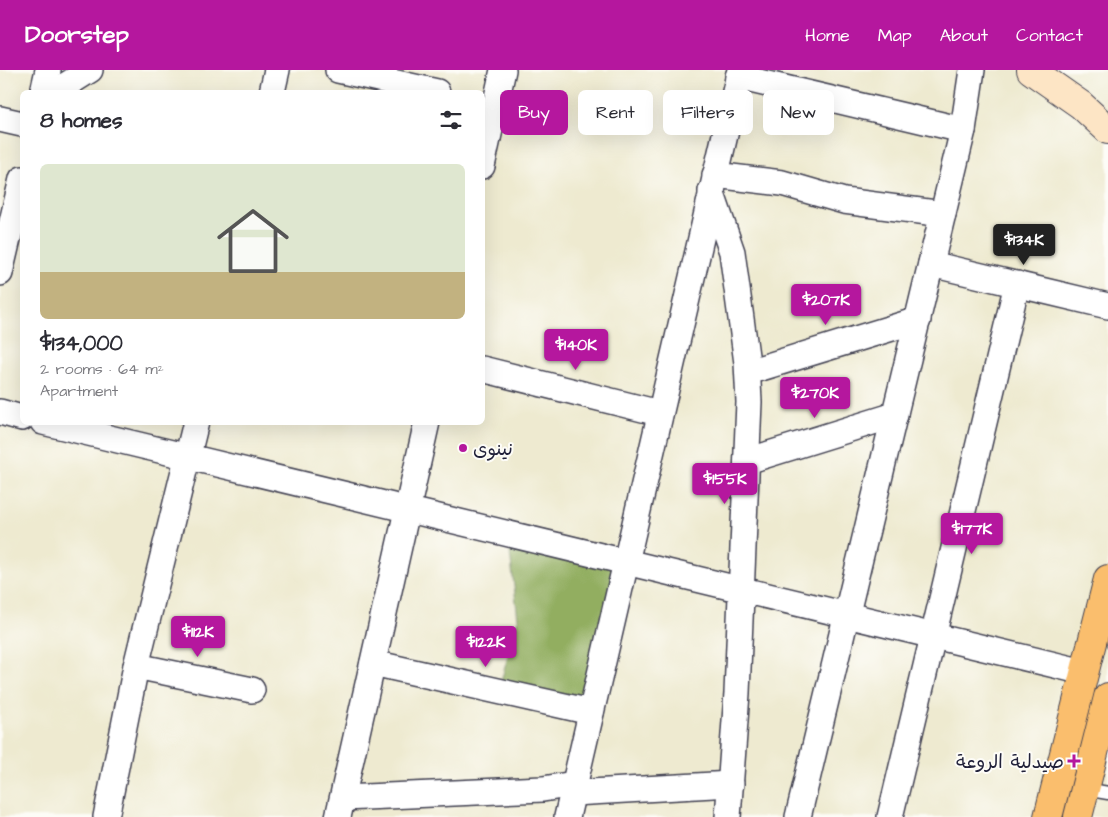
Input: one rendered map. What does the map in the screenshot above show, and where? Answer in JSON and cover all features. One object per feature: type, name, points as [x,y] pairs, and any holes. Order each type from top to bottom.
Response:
[{"type":"main road","points":[[1031,70],[1081,105],[1108,130]]},
{"type":"main road","points":[[1048,817],[1108,579]]},
{"type":"main road","points":[[1078,817],[1097,791],[1108,697]]},
{"type":"street","points":[[43,90],[48,70]]},
{"type":"street","points":[[58,90],[90,70]]},
{"type":"street","points":[[272,90],[277,70]]},
{"type":"street","points":[[338,70],[428,90]]},
{"type":"street","points":[[485,139],[489,104],[503,70]]},
{"type":"street","points":[[798,817],[963,130],[972,70]]},
{"type":"street","points":[[571,798],[739,73],[963,130]]},
{"type":"street","points":[[0,119],[20,124]]},
{"type":"street","points":[[713,183],[782,183],[844,201],[943,214]]},
{"type":"street","points":[[713,183],[732,252],[748,372],[749,402],[728,817]]},
{"type":"street","points":[[0,273],[20,192]]},
{"type":"street","points":[[931,264],[1108,306]]},
{"type":"street","points":[[890,817],[1016,284]]},
{"type":"street","points":[[748,372],[918,320]]},
{"type":"street","points":[[485,370],[659,413]]},
{"type":"street","points":[[0,412],[20,417]]},
{"type":"street","points":[[747,461],[895,416]]},
{"type":"street","points":[[55,425],[1084,672]]},
{"type":"street","points":[[106,817],[136,666],[195,425]]},
{"type":"street","points":[[426,425],[341,808],[543,789],[571,798],[731,784]]},
{"type":"street","points":[[373,662],[591,712]]},
{"type":"street","points":[[136,666],[252,690]]},
{"type":"green space","points":[[509,545],[618,566],[586,702],[500,685],[518,619]]},
{"type":"place","name":"نينوى","points":[[463,448]]},
{"type":"place","name":"صيدلية الروعة","points":[[1074,761]]}]
